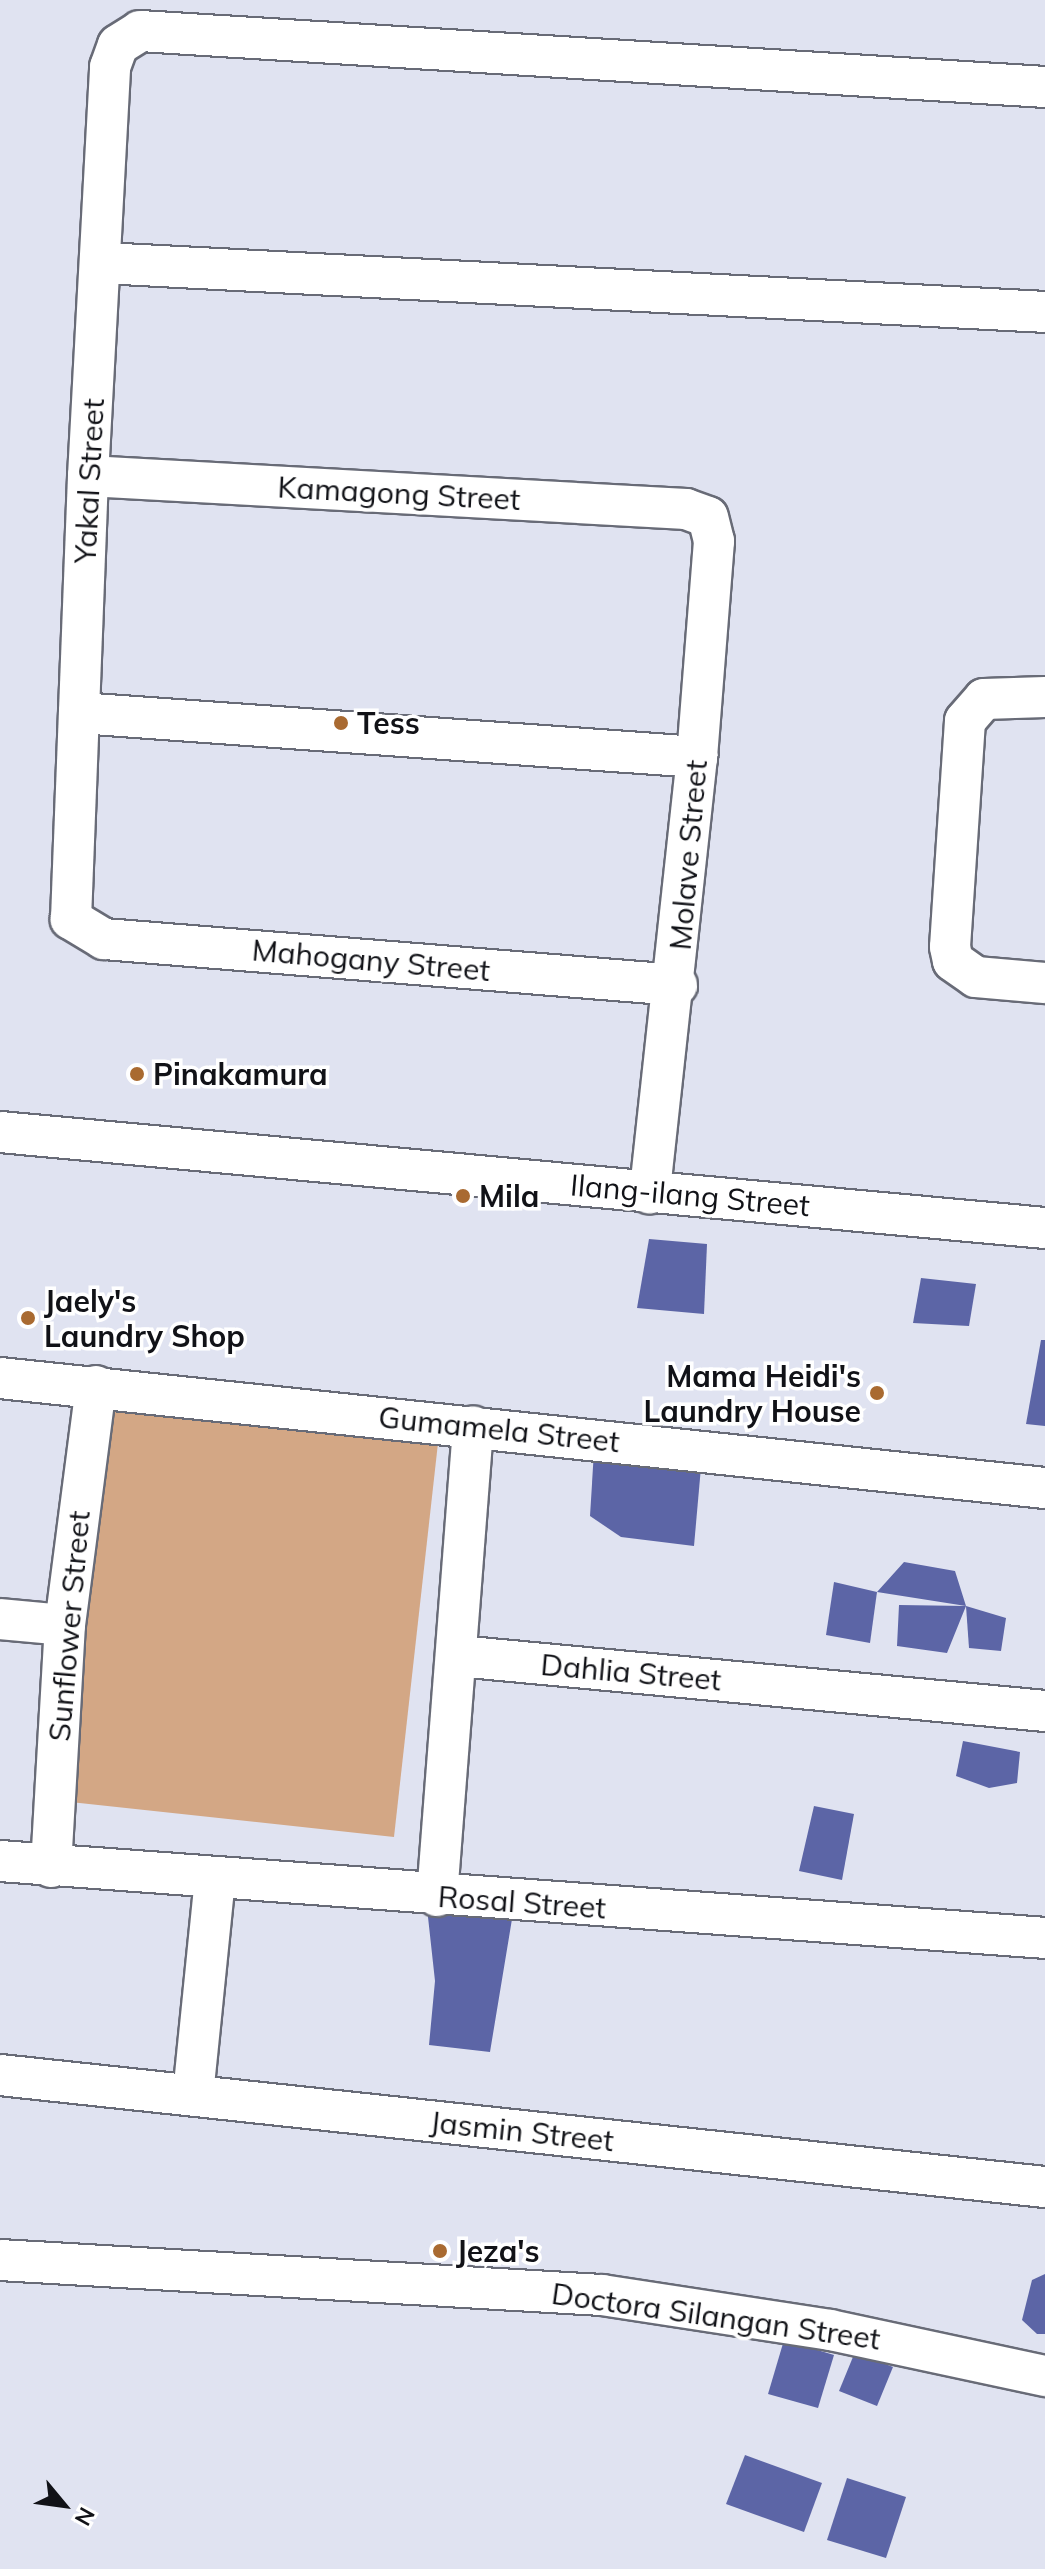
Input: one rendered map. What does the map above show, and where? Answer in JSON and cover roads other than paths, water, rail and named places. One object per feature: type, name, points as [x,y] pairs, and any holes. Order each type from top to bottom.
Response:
[{"type":"street","name":"Yakal Street","points":[[71,919],[88,476],[102,263],[110,67],[118,45],[140,31],[1045,87]]},
{"type":"street","points":[[102,263],[1045,312]]},
{"type":"street","name":"Kamagong Street","points":[[88,476],[686,509],[708,517]]},
{"type":"street","name":"Molave Street","points":[[650,1193],[677,985],[697,757],[714,541],[708,517]]},
{"type":"street","points":[[1045,697],[984,699],[965,721],[950,947],[953,961],[976,977],[1045,983]]},
{"type":"street","points":[[79,713],[697,757]]},
{"type":"street","name":"Mahogany Street","points":[[71,919],[104,939],[677,985]]},
{"type":"street","name":"Ilang-ilang Street","points":[[0,1132],[1045,1228]]},
{"type":"street","name":"Gumamela Street","points":[[0,1378],[1045,1488]]},
{"type":"street","name":"Sunflower Street","points":[[51,1867],[65,1625],[96,1386]]},
{"type":"street","points":[[437,1896],[458,1656],[473,1426]]},
{"type":"street","points":[[0,1619],[65,1625]]},
{"type":"street","name":"Dahlia Street","points":[[458,1656],[1045,1711]]},
{"type":"street","name":"Rosal Street","points":[[0,1861],[437,1896],[1045,1938]]},
{"type":"street","points":[[193,2095],[215,1879]]},
{"type":"street","name":"Jasmin Street","points":[[0,2075],[1045,2187]]},
{"type":"street","name":"Doctora Silangan Street","points":[[0,2260],[602,2295],[800,2324],[1045,2376]]},
{"type":"place","name":"Tess","points":[[341,723]]},
{"type":"place","name":"Pinakamura","points":[[137,1074]]},
{"type":"place","name":"Mila","points":[[463,1196]]},
{"type":"place","name":"Jaely's Laundry Shop","points":[[28,1318]]},
{"type":"place","name":"Mama Heidi's Laundry House","points":[[877,1393]]},
{"type":"place","name":"Jeza's","points":[[440,2251]]}]
